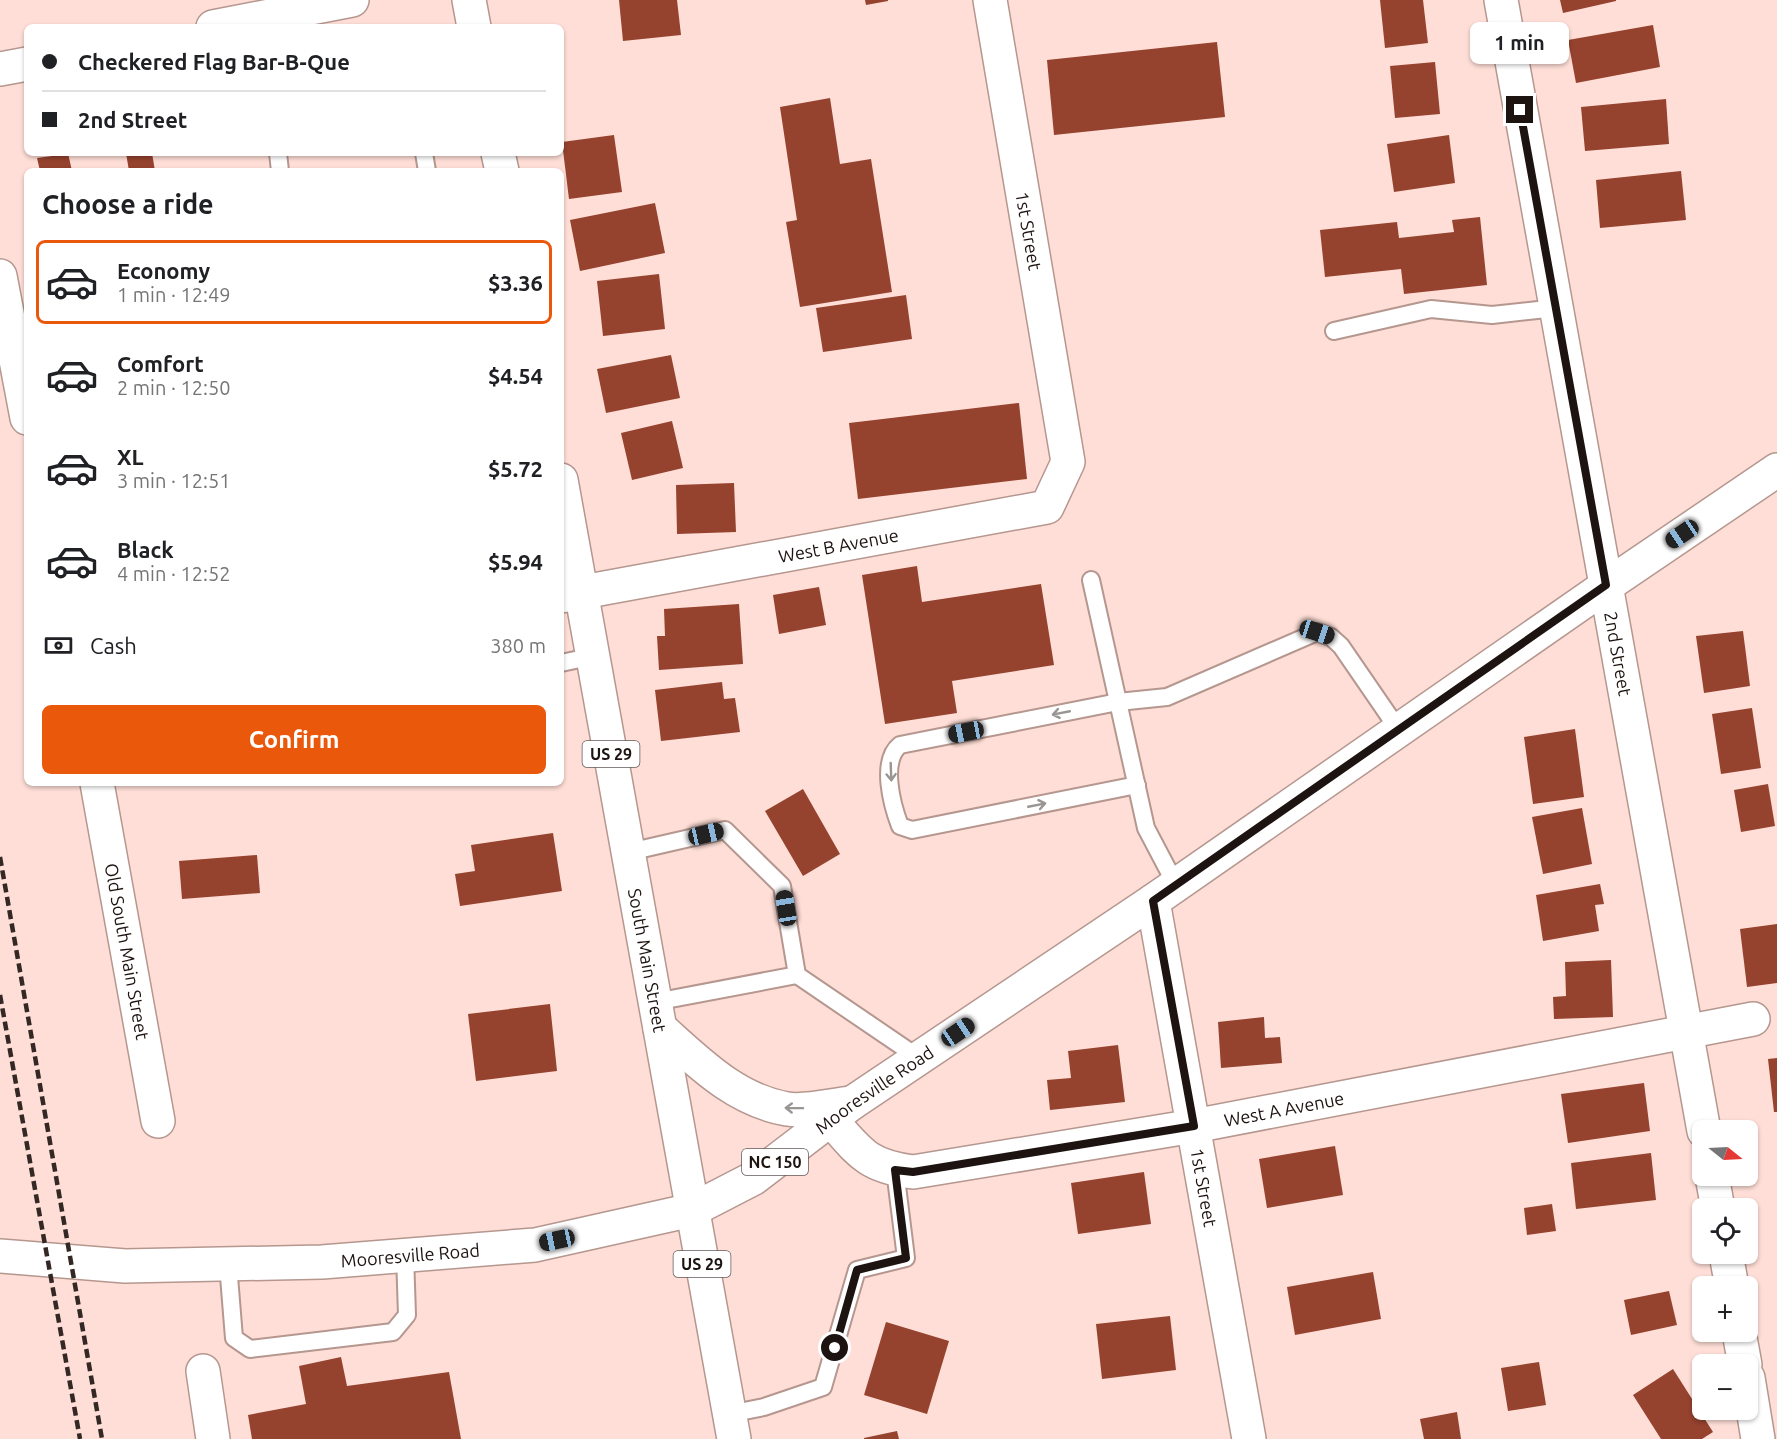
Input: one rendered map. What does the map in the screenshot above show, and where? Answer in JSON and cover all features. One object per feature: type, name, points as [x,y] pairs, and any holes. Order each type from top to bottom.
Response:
[{"type":"street","points":[[252,23],[352,0]]},
{"type":"street","points":[[469,0],[473,24]]},
{"type":"street","name":"1st Street","points":[[990,0],[1068,462]]},
{"type":"street","name":"2nd Street","points":[[1501,0],[1702,1120]]},
{"type":"street","points":[[0,69],[24,65]]},
{"type":"street","points":[[0,276],[24,402]]},
{"type":"street","name":"West B Avenue","points":[[572,594],[1047,507],[1068,462]]},
{"type":"street","name":"Mooresville Road","points":[[0,1256],[125,1266],[322,1262],[535,1245],[692,1210],[754,1178],[841,1112],[919,1058],[1164,893],[1606,585],[1777,470]]},
{"type":"street","name":"South Main Street","points":[[564,511],[572,594],[594,656],[731,1426]]},
{"type":"street","name":"Old South Main Street","points":[[98,786],[158,1120]]},
{"type":"street","name":"1st Street","points":[[1164,893],[1194,1126],[1249,1439]]},
{"type":"street","points":[[658,1015],[725,1084],[758,1101],[789,1109],[841,1112]]},
{"type":"street","name":"West A Avenue","points":[[841,1112],[864,1157],[888,1169],[913,1172],[1194,1126],[1753,1019]]},
{"type":"street","points":[[203,1371],[213,1439]]},
{"type":"street","points":[[1755,1420],[1758,1439]]},
{"type":"lane","points":[[1334,331],[1431,309],[1492,315],[1556,308]]},
{"type":"lane","points":[[1091,580],[1146,828],[1164,893]]},
{"type":"lane","points":[[1137,785],[912,830],[900,826],[896,815],[889,768],[893,751],[900,745],[1118,702],[1167,698],[1317,632],[1331,637],[1341,646],[1398,729]]},
{"type":"lane","points":[[564,662],[594,656]]},
{"type":"lane","points":[[628,852],[725,830],[783,886],[797,975],[919,1058]]},
{"type":"lane","points":[[658,1015],[797,975]]},
{"type":"lane","points":[[731,1426],[764,1407],[824,1387],[857,1270],[906,1258],[895,1170]]},
{"type":"lane","points":[[228,1264],[234,1338],[250,1349],[393,1332],[407,1315],[405,1255]]},
{"type":"building","points":[[619,0],[677,0],[681,35],[623,41]]},
{"type":"building","points":[[865,0],[888,0],[888,1],[866,5]]},
{"type":"building","points":[[1380,0],[1423,0],[1428,43],[1385,48]]},
{"type":"building","points":[[1560,0],[1616,0],[1616,1],[1563,13]]},
{"type":"building","points":[[1653,25],[1660,67],[1576,83],[1568,40]]},
{"type":"building","points":[[1217,42],[1225,117],[1054,135],[1047,60]]},
{"type":"building","points":[[1435,62],[1440,114],[1395,118],[1390,66]]},
{"type":"building","points":[[830,98],[840,164],[871,159],[892,292],[800,307],[786,222],[797,220],[780,107]]},
{"type":"building","points":[[1666,99],[1669,144],[1585,151],[1581,107]]},
{"type":"building","points":[[614,135],[622,192],[569,199],[564,142]]},
{"type":"building","points":[[1449,135],[1455,183],[1394,192],[1387,144]]},
{"type":"building","points":[[69,156],[71,168],[39,168],[37,158]]},
{"type":"building","points":[[126,156],[152,156],[154,168],[128,168]]},
{"type":"building","points":[[1681,171],[1686,220],[1600,228],[1596,180]]},
{"type":"building","points":[[655,203],[665,253],[580,271],[570,220]]},
{"type":"building","points":[[1480,217],[1487,285],[1404,294],[1401,269],[1325,277],[1320,230],[1397,222],[1399,238],[1454,232],[1452,220]]},
{"type":"building","points":[[659,274],[665,329],[603,336],[597,281]]},
{"type":"building","points":[[906,295],[912,339],[823,352],[816,308]]},
{"type":"building","points":[[671,355],[680,398],[606,413],[597,369]]},
{"type":"building","points":[[1019,403],[1027,479],[858,499],[849,423]]},
{"type":"building","points":[[672,421],[683,468],[632,480],[621,433]]},
{"type":"building","points":[[734,483],[736,532],[677,534],[676,485]]},
{"type":"building","points":[[917,566],[922,602],[1041,584],[1054,665],[952,681],[957,713],[885,724],[862,575]]},
{"type":"building","points":[[819,587],[826,625],[779,634],[773,595]]},
{"type":"building","points":[[739,604],[743,664],[659,670],[657,636],[665,636],[664,609]]},
{"type":"building","points":[[1743,631],[1750,686],[1704,693],[1696,636]]},
{"type":"building","points":[[722,682],[724,699],[735,698],[740,732],[661,741],[655,690]]},
{"type":"building","points":[[1752,708],[1761,768],[1721,774],[1712,714]]},
{"type":"building","points":[[1575,729],[1584,797],[1533,804],[1524,737]]},
{"type":"building","points":[[1768,784],[1775,826],[1741,832],[1734,790]]},
{"type":"building","points":[[803,789],[840,854],[803,876],[765,811]]},
{"type":"building","points":[[1582,808],[1592,864],[1543,874],[1532,817]]},
{"type":"building","points":[[553,833],[562,891],[460,906],[455,874],[475,871],[471,845]]},
{"type":"building","points":[[257,855],[260,893],[182,899],[179,861]]},
{"type":"building","points":[[1600,884],[1604,904],[1595,905],[1599,931],[1543,941],[1536,895]]},
{"type":"building","points":[[1777,924],[1777,983],[1747,987],[1740,929]]},
{"type":"building","points":[[1611,960],[1613,1017],[1554,1019],[1553,997],[1566,996],[1565,962]]},
{"type":"building","points":[[550,1004],[557,1071],[476,1081],[468,1014]]},
{"type":"building","points":[[1264,1017],[1265,1038],[1280,1037],[1282,1063],[1221,1068],[1218,1022]]},
{"type":"building","points":[[1118,1045],[1125,1102],[1050,1110],[1047,1080],[1071,1078],[1068,1051]]},
{"type":"building","points":[[1777,1058],[1777,1112],[1774,1112],[1768,1059]]},
{"type":"building","points":[[1644,1083],[1650,1131],[1568,1143],[1561,1094]]},
{"type":"building","points":[[1335,1146],[1343,1195],[1267,1208],[1259,1159]]},
{"type":"building","points":[[1651,1153],[1656,1200],[1576,1209],[1571,1163]]},
{"type":"building","points":[[1144,1172],[1151,1224],[1078,1234],[1071,1183]]},
{"type":"building","points":[[1552,1204],[1556,1231],[1527,1235],[1524,1208]]},
{"type":"building","points":[[1373,1272],[1381,1319],[1295,1335],[1287,1287]]},
{"type":"building","points":[[1669,1291],[1677,1325],[1631,1335],[1624,1300]]},
{"type":"building","points":[[1170,1316],[1176,1370],[1102,1379],[1096,1324]]},
{"type":"building","points":[[886,1322],[949,1341],[927,1414],[864,1395]]},
{"type":"building","points":[[341,1357],[347,1386],[449,1372],[461,1439],[252,1439],[248,1415],[306,1404],[299,1366]]},
{"type":"building","points":[[1539,1362],[1546,1405],[1508,1411],[1501,1368]]},
{"type":"building","points":[[1673,1369],[1692,1399],[1692,1420],[1705,1420],[1713,1432],[1702,1439],[1661,1439],[1633,1395]]},
{"type":"building","points":[[1457,1412],[1461,1439],[1424,1439],[1420,1419]]},
{"type":"building","points":[[897,1431],[899,1439],[864,1439],[864,1438]]},
{"type":"railway","points":[[0,857],[102,1439]]},
{"type":"railway","points":[[0,995],[80,1439]]},
{"type":"route","points":[[835,1348],[857,1270],[906,1258],[895,1170],[913,1172],[1194,1126],[1153,901],[1606,585],[1520,110]]}]
